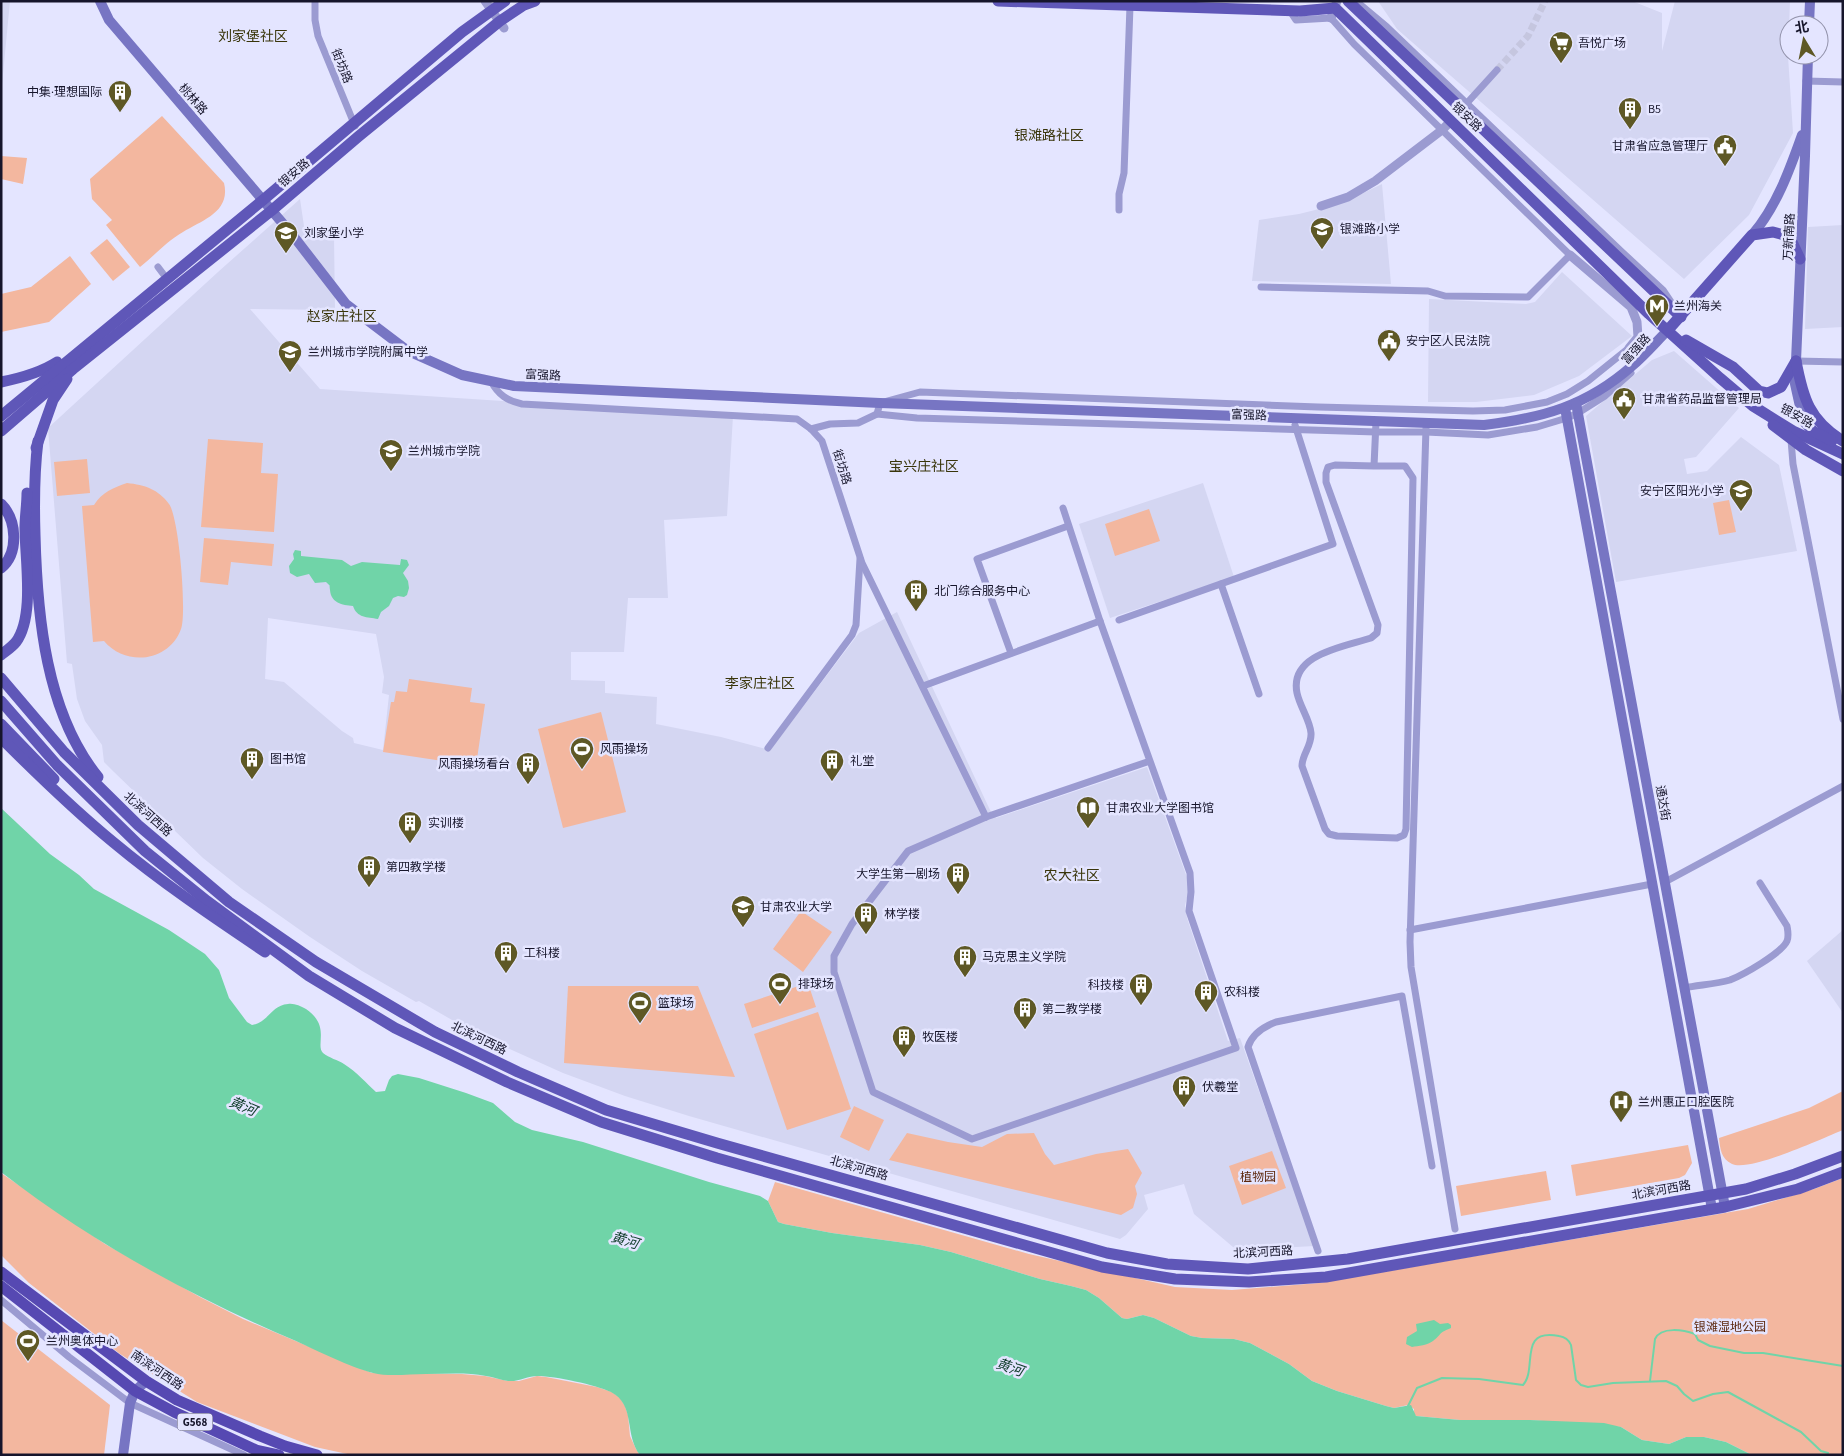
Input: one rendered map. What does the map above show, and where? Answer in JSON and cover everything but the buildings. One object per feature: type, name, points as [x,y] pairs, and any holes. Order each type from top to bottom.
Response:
[{"type":"highway","name":"南滨河西路","points":[[1,1272],[146,1381],[177,1400],[285,1446],[317,1455]]},
{"type":"highway","name":"G568","points":[[1,1286],[136,1391],[174,1412],[256,1450],[279,1455]]},
{"type":"main road","name":"桃林路","points":[[100,1],[109,20],[271,211]]},
{"type":"main road","name":"银安路","points":[[88,343],[263,200],[462,32],[488,6],[505,1]]},
{"type":"main road","name":"银安路","points":[[1,431],[73,369],[271,211],[359,136],[502,25],[524,5],[535,1]]},
{"type":"main road","points":[[998,1],[1290,11],[1334,9]]},
{"type":"main road","name":"银安路","points":[[1348,1],[1681,317]]},
{"type":"main road","points":[[1809,15],[1810,1]]},
{"type":"main road","name":"银安路","points":[[1334,9],[1668,330],[1753,406],[1793,430],[1843,454]]},
{"type":"main road","name":"万新南路","points":[[1803,420],[1795,384],[1807,65]]},
{"type":"main road","points":[[1796,361],[1781,387],[1768,393],[1758,391],[1733,367],[1668,330],[1761,225],[1793,162],[1805,127]]},
{"type":"main road","name":"富强路","points":[[271,211],[291,233],[346,304],[408,351],[462,375],[514,386],[880,403],[1293,418],[1376,427],[1426,428],[1505,423],[1572,410],[1620,376],[1668,330]]},
{"type":"main road","points":[[1752,235],[1773,232],[1784,234],[1793,244],[1800,259]]},
{"type":"main road","points":[[1,382],[25,377],[48,368],[88,343]]},
{"type":"main road","points":[[1,416],[88,343]]},
{"type":"main road","points":[[1796,361],[1806,401],[1816,419],[1829,432],[1843,441]]},
{"type":"main road","points":[[1,655],[17,641],[26,611],[28,577],[25,528],[31,464],[54,400],[73,369]]},
{"type":"main road","points":[[1753,406],[1791,440],[1843,471]]},
{"type":"main road","name":"通达街","points":[[1572,410],[1665,882],[1725,1207]]},
{"type":"main road","name":"通达街","points":[[1572,410],[1652,884],[1712,1209]]},
{"type":"main road","name":"银安路","points":[[1803,420],[1813,431],[1843,447]]},
{"type":"main road","points":[[38,441],[34,476],[36,578],[48,663],[61,709],[74,741],[89,766],[138,825]]},
{"type":"main road","points":[[1,504],[9,516],[14,541],[10,555],[1,568]]},
{"type":"main road","name":"北滨河西路","points":[[1,678],[64,752],[138,825],[224,898],[316,962],[435,1032],[518,1072],[606,1110],[1106,1253],[1167,1264],[1248,1269],[1348,1260],[1746,1189],[1787,1177],[1843,1156]]},
{"type":"main road","points":[[1,701],[58,764],[146,851],[212,904],[309,976],[395,1028]]},
{"type":"main road","points":[[1,724],[100,823],[168,877],[212,904]]},
{"type":"main road","points":[[1,738],[112,842],[163,882],[325,993],[507,1082],[601,1122],[1102,1267],[1184,1280],[1249,1282],[1326,1277],[1725,1207],[1798,1188],[1843,1172]]},
{"type":"main road","points":[[212,904],[224,898]]},
{"type":"main road","points":[[783,1176],[788,1162]]},
{"type":"main road","points":[[123,1455],[130,1402],[136,1391],[146,1381]]},
{"type":"street","name":"街坊路","points":[[315,1],[315,20],[318,36],[359,136]]},
{"type":"street","points":[[1356,1],[1387,26],[1663,290],[1681,317]]},
{"type":"street","points":[[488,6],[502,25]]},
{"type":"street","points":[[1119,210],[1119,194],[1124,173],[1130,6]]},
{"type":"street","points":[[1334,9],[1354,44],[1570,255],[1631,307],[1668,330]]},
{"type":"street","points":[[1467,103],[1497,70]]},
{"type":"street","points":[[1806,81],[1843,82]]},
{"type":"street","points":[[1321,206],[1348,197],[1375,181],[1451,121]]},
{"type":"street","points":[[1260,287],[1428,291],[1446,296],[1528,297],[1570,255]]},
{"type":"street","points":[[158,268],[167,279]]},
{"type":"street","points":[[1629,348],[1638,337],[1638,322],[1631,307]]},
{"type":"street","name":"富强路","points":[[880,403],[920,392],[1160,402],[1473,411],[1505,410],[1547,402],[1567,394],[1596,375],[1629,348]]},
{"type":"street","points":[[1796,361],[1843,362]]},
{"type":"street","points":[[491,381],[502,396],[511,402],[522,404],[797,419],[811,429],[830,424],[858,423],[877,414],[880,403]]},
{"type":"street","points":[[1567,394],[1572,410]]},
{"type":"street","name":"富强路","points":[[877,414],[927,418],[1296,429],[1376,427]]},
{"type":"street","points":[[1119,620],[1333,544],[1293,418]]},
{"type":"street","points":[[1374,466],[1376,427]]},
{"type":"street","points":[[1426,428],[1410,930],[1411,967],[1454,1229]]},
{"type":"street","name":"街坊路","points":[[811,429],[822,441],[860,556],[986,818]]},
{"type":"street","points":[[1791,440],[1792,464],[1843,719]]},
{"type":"street","points":[[1335,465],[1374,466],[1405,466],[1413,478],[1406,829],[1404,835],[1398,838],[1336,836],[1329,834],[1325,829],[1302,766],[1302,758],[1310,741],[1311,732],[1297,694],[1296,685],[1298,674],[1305,663],[1315,656],[1371,638],[1377,633],[1378,625],[1326,482],[1328,467],[1335,465]]},
{"type":"street","points":[[1063,508],[1100,621],[1150,761],[1190,873],[1192,892],[1189,912],[1236,1048],[972,1138],[873,1092],[834,972],[834,956],[852,924],[908,851],[986,818],[1150,761]]},
{"type":"street","points":[[1011,653],[976,559],[1068,526]]},
{"type":"street","points":[[768,748],[852,635],[856,624],[860,556]]},
{"type":"street","points":[[1221,584],[1259,694]]},
{"type":"street","points":[[923,686],[1100,621]]},
{"type":"street","points":[[1665,882],[1843,786]]},
{"type":"street","points":[[1684,988],[1730,980],[1750,971],[1780,950],[1786,943],[1789,934],[1788,926],[1760,883]]},
{"type":"street","points":[[1410,930],[1652,884]]},
{"type":"street","points":[[1318,1251],[1248,1047],[1251,1039],[1260,1030],[1276,1022],[1402,996],[1432,1166]]},
{"type":"street","points":[[1,1300],[69,1357],[130,1402],[244,1455]]},
{"type":"shaded area","points":[[1,1],[10,1],[1,95]]},
{"type":"shaded area","points":[[1378,1],[1632,1],[1662,13],[1662,51],[1675,1],[1790,1],[1789,15],[1779,15],[1779,65],[1789,65],[1793,133],[1749,215],[1684,279],[1397,29]]},
{"type":"shaded area","name":"银滩路小学","points":[[1382,184],[1391,284],[1252,281],[1259,220],[1299,214],[1327,207],[1355,197]]},
{"type":"shaded area","name":"甘肃农业大学","points":[[300,199],[305,233],[334,236],[335,310],[250,309],[320,389],[733,416],[727,516],[664,520],[668,598],[628,598],[624,652],[571,652],[571,680],[605,681],[605,693],[657,697],[656,724],[721,737],[770,750],[859,633],[897,612],[990,810],[996,818],[1147,767],[1189,883],[1185,905],[1187,918],[1228,1041],[1240,1038],[1314,1246],[1241,1250],[1233,1247],[1194,1214],[1184,1184],[1144,1195],[1148,1209],[1126,1235],[1120,1239],[625,1096],[563,1073],[463,1028],[419,1001],[416,1002],[362,971],[310,937],[242,889],[203,858],[104,762],[102,745],[85,721],[77,699],[72,664],[67,663],[48,428]],"holes":[[[268,618],[376,634],[384,677],[382,693],[389,695],[383,750],[354,743],[353,738],[284,682],[265,679]]]},
{"type":"shaded area","points":[[1843,225],[1843,327],[1805,329],[1808,227]]},
{"type":"shaded area","points":[[1562,272],[1632,336],[1579,376],[1534,395],[1476,402],[1428,402],[1429,299],[1526,304],[1535,302]]},
{"type":"shaded area","points":[[1674,351],[1739,408],[1696,457],[1684,459],[1687,474],[1707,471],[1741,437],[1779,465],[1797,551],[1616,582],[1586,416],[1652,360]]},
{"type":"shaded area","points":[[1203,483],[1234,577],[1110,618],[1079,524]]},
{"type":"shaded area","points":[[1843,930],[1843,1013],[1807,961]]},
{"type":"green space","points":[[162,116],[224,183],[225,193],[219,208],[213,214],[183,232],[140,267],[106,225],[112,220],[92,199],[90,179]]},
{"type":"green space","points":[[1,156],[27,158],[23,184],[1,179]]},
{"type":"green space","points":[[107,239],[130,267],[113,281],[90,253]]},
{"type":"green space","points":[[70,256],[91,284],[49,322],[1,332],[1,294],[31,287]]},
{"type":"green space","points":[[208,439],[263,443],[261,473],[278,474],[274,532],[201,527]]},
{"type":"green space","points":[[87,459],[90,493],[57,496],[54,462]]},
{"type":"green space","points":[[127,483],[140,485],[156,491],[165,499],[173,512],[179,545],[183,605],[181,629],[175,640],[167,648],[157,654],[146,657],[124,655],[104,641],[93,642],[82,506],[94,505],[104,494]]},
{"type":"green space","points":[[1729,500],[1736,532],[1719,535],[1713,503]]},
{"type":"green space","points":[[1149,509],[1160,541],[1115,556],[1105,524]]},
{"type":"green space","points":[[204,538],[274,544],[272,566],[231,562],[228,585],[200,582]]},
{"type":"green space","points":[[409,679],[472,688],[470,702],[485,704],[476,766],[383,752],[391,702],[394,702],[396,691],[407,692]]},
{"type":"green space","name":"风雨操场","points":[[601,712],[626,812],[563,828],[538,729]]},
{"type":"green space","points":[[801,911],[832,932],[803,972],[773,949]]},
{"type":"green space","name":"排球场","points":[[808,983],[816,1007],[752,1028],[744,1004]]},
{"type":"green space","name":"篮球场","points":[[568,986],[698,986],[735,1077],[564,1063]]},
{"type":"green space","points":[[818,1012],[851,1109],[787,1130],[754,1034]]},
{"type":"green space","points":[[1843,1091],[1843,1130],[1787,1153],[1754,1163],[1732,1164],[1723,1156],[1719,1138],[1809,1108]]},
{"type":"green space","points":[[854,1106],[884,1120],[869,1151],[840,1137]]},
{"type":"green space","points":[[907,1133],[982,1147],[1007,1134],[1034,1133],[1045,1154],[1054,1165],[1096,1154],[1128,1149],[1142,1173],[1135,1186],[1137,1194],[1133,1208],[1121,1215],[889,1160]]},
{"type":"green space","points":[[1688,1145],[1692,1163],[1685,1175],[1679,1178],[1576,1196],[1571,1165]]},
{"type":"green space","name":"植物园","points":[[1272,1151],[1286,1188],[1242,1205],[1229,1166]]},
{"type":"green space","points":[[1546,1171],[1551,1200],[1461,1216],[1456,1186]]},
{"type":"green space","points":[[1,1173],[105,1244],[200,1297],[243,1319],[372,1373],[462,1374],[508,1381],[519,1381],[537,1376],[597,1387],[612,1392],[620,1398],[625,1406],[630,1436],[640,1455],[352,1455],[315,1447],[197,1402],[120,1354],[29,1283],[1,1255]]},
{"type":"green space","name":"银滩湿地公园","points":[[1843,1178],[1843,1455],[1752,1455],[1726,1442],[1704,1437],[1686,1437],[1669,1444],[1642,1440],[1621,1427],[1530,1420],[1460,1420],[1416,1416],[1414,1409],[1408,1405],[1394,1408],[1337,1391],[1312,1381],[1289,1364],[1250,1343],[1234,1339],[1191,1336],[1154,1318],[1143,1315],[1127,1319],[1122,1318],[1099,1298],[1086,1290],[1040,1279],[951,1252],[920,1245],[832,1233],[784,1224],[778,1222],[768,1201],[775,1182],[1029,1254],[1175,1287],[1232,1290],[1319,1283],[1748,1209]]},
{"type":"green space","name":"兰州奥体中心","points":[[1,1320],[110,1405],[104,1455],[1,1455]]},
{"type":"water","points":[[295,550],[301,551],[301,556],[342,560],[351,566],[362,562],[400,565],[401,559],[407,560],[409,565],[403,573],[408,581],[407,595],[393,598],[389,606],[381,612],[378,619],[360,615],[353,606],[335,601],[332,598],[330,585],[326,582],[315,583],[309,574],[297,577],[290,573],[289,566],[294,559],[293,554]]},
{"type":"water","name":"黄河","points":[[1,808],[50,854],[79,875],[94,889],[169,930],[205,954],[219,970],[229,998],[247,1022],[252,1025],[257,1024],[277,1007],[288,1004],[299,1006],[314,1015],[320,1028],[320,1045],[323,1053],[349,1067],[376,1092],[385,1091],[392,1076],[398,1074],[419,1078],[493,1103],[515,1122],[532,1130],[583,1142],[760,1196],[768,1201],[778,1222],[832,1233],[920,1245],[1086,1290],[1099,1298],[1122,1318],[1127,1319],[1143,1315],[1154,1318],[1191,1336],[1234,1339],[1250,1343],[1289,1364],[1312,1381],[1337,1391],[1394,1408],[1411,1405],[1416,1416],[1460,1420],[1604,1423],[1621,1427],[1642,1440],[1669,1444],[1686,1437],[1704,1437],[1726,1442],[1752,1455],[640,1455],[632,1439],[624,1405],[611,1392],[596,1387],[545,1376],[508,1381],[464,1374],[386,1375],[354,1367],[257,1324],[181,1287],[106,1245],[70,1222],[1,1172]]},
{"type":"water","points":[[1434,1320],[1440,1324],[1448,1323],[1451,1325],[1451,1328],[1442,1332],[1433,1341],[1423,1345],[1412,1347],[1406,1344],[1407,1337],[1417,1331],[1416,1324]]},
{"type":"waterway","points":[[1650,1381],[1655,1339],[1662,1332],[1673,1330],[1695,1334],[1698,1340],[1710,1346],[1744,1353],[1763,1353],[1843,1366]]},
{"type":"waterway","points":[[1408,1406],[1417,1388],[1442,1378],[1479,1379],[1523,1385],[1527,1378],[1533,1344],[1538,1338],[1546,1335],[1559,1336],[1566,1339],[1571,1345],[1576,1380],[1581,1385],[1588,1387],[1613,1383],[1666,1381],[1677,1386],[1693,1401],[1713,1394],[1728,1392],[1801,1432],[1821,1451],[1828,1453]]},
{"type":"tunnel","points":[[1497,70],[1528,36],[1545,1]]},
{"type":"place","name":"吾悦广场","points":[[1561,64]]},
{"type":"place","name":"中集·理想国际","points":[[120,113]]},
{"type":"place","name":"B5","points":[[1630,130]]},
{"type":"place","name":"甘肃省应急管理厅","points":[[1725,167]]},
{"type":"place","name":"银滩路小学","points":[[1322,250]]},
{"type":"place","name":"刘家堡小学","points":[[286,254]]},
{"type":"place","name":"兰州海关","points":[[1657,327]]},
{"type":"place","name":"安宁区人民法院","points":[[1389,362]]},
{"type":"place","name":"兰州城市学院附属中学","points":[[290,373]]},
{"type":"place","name":"甘肃省药品监督管理局","points":[[1624,420]]},
{"type":"place","name":"兰州城市学院","points":[[391,472]]},
{"type":"place","name":"安宁区阳光小学","points":[[1741,512]]},
{"type":"place","name":"北门综合服务中心","points":[[916,612]]},
{"type":"place","name":"风雨操场","points":[[582,770]]},
{"type":"place","name":"图书馆","points":[[252,780]]},
{"type":"place","name":"礼堂","points":[[832,782]]},
{"type":"place","name":"风雨操场看台","points":[[528,785]]},
{"type":"place","name":"甘肃农业大学图书馆","points":[[1088,829]]},
{"type":"place","name":"实训楼","points":[[410,844]]},
{"type":"place","name":"第四教学楼","points":[[369,888]]},
{"type":"place","name":"大学生第一剧场","points":[[958,895]]},
{"type":"place","name":"甘肃农业大学","points":[[743,928]]},
{"type":"place","name":"林学楼","points":[[866,935]]},
{"type":"place","name":"工科楼","points":[[506,974]]},
{"type":"place","name":"马克思主义学院","points":[[965,978]]},
{"type":"place","name":"排球场","points":[[780,1005]]},
{"type":"place","name":"科技楼","points":[[1141,1006]]},
{"type":"place","name":"农科楼","points":[[1206,1013]]},
{"type":"place","name":"篮球场","points":[[640,1024]]},
{"type":"place","name":"第二教学楼","points":[[1025,1030]]},
{"type":"place","name":"牧医楼","points":[[904,1058]]},
{"type":"place","name":"伏羲堂","points":[[1184,1108]]},
{"type":"place","name":"兰州惠正口腔医院","points":[[1621,1123]]},
{"type":"place","name":"兰州奥体中心","points":[[28,1362]]},
{"type":"district","name":"刘家堡社区","points":[[253,36]]},
{"type":"district","name":"银滩路社区","points":[[1049,135]]},
{"type":"district","name":"赵家庄社区","points":[[342,316]]},
{"type":"district","name":"宝兴庄社区","points":[[924,466]]},
{"type":"district","name":"李家庄社区","points":[[760,683]]},
{"type":"district","name":"农大社区","points":[[1072,875]]}]
